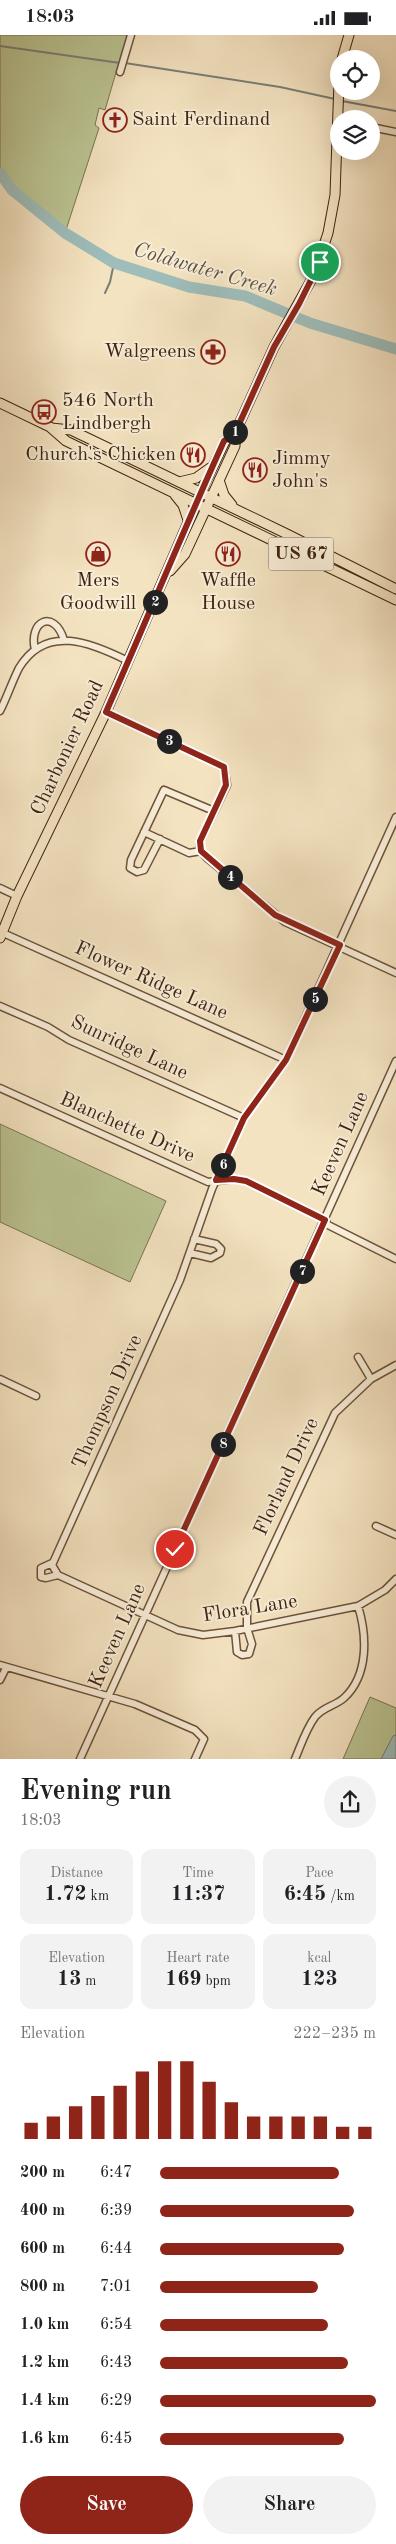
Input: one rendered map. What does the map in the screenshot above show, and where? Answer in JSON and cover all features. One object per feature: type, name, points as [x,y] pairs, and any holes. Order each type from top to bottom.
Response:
[{"type":"main road","points":[[344,50],[348,35]]},
{"type":"main road","points":[[235,433],[285,328],[320,262],[332,215],[337,160]]},
{"type":"main road","name":"US 67","points":[[0,403],[50,427],[66,441],[396,600]]},
{"type":"main road","name":"US 67","points":[[50,427],[71,430],[236,509],[396,589]]},
{"type":"main road","name":"Charbonier Road","points":[[1,936],[17,896],[106,712],[168,573],[175,548],[224,441],[235,433]]},
{"type":"main road","name":"Charbonier Road","points":[[168,573],[185,554],[235,446],[235,433]]},
{"type":"main road","points":[[178,482],[196,478],[213,467]]},
{"type":"main road","points":[[219,480],[224,495],[236,509]]},
{"type":"main road","points":[[173,493],[183,505],[188,521]]},
{"type":"street","points":[[120,73],[131,35]]},
{"type":"street","points":[[380,129],[396,132]]},
{"type":"street","points":[[35,650],[32,636],[35,628],[44,622],[54,622],[59,627],[64,640]]},
{"type":"street","points":[[0,711],[20,668],[35,650],[64,640],[85,642],[128,661]]},
{"type":"street","points":[[106,712],[224,767],[226,785],[200,841],[201,851],[275,915],[396,973]]},
{"type":"street","points":[[160,839],[144,870],[134,871],[129,865],[164,790],[214,811]]},
{"type":"street","name":"Thompson Drive","points":[[58,1575],[46,1578],[41,1577],[41,1568],[52,1566],[169,1306],[216,1180],[244,1118],[286,1060],[340,945],[396,817]]},
{"type":"street","points":[[144,832],[189,853],[201,851]]},
{"type":"street","points":[[0,888],[17,896]]},
{"type":"street","name":"Flower Ridge Lane","points":[[1,936],[286,1060]]},
{"type":"street","name":"Sunridge Lane","points":[[0,1006],[48,1027],[69,1040],[244,1118]]},
{"type":"street","name":"Keeven Lane","points":[[80,1759],[396,1061]]},
{"type":"street","name":"Blanchette Drive","points":[[0,1088],[208,1182],[234,1179],[246,1181],[325,1220]]},
{"type":"street","points":[[325,1220],[328,1225],[396,1259]]},
{"type":"street","points":[[190,1253],[212,1258],[220,1253],[221,1249],[216,1244],[194,1239]]},
{"type":"street","points":[[358,1357],[372,1379]]},
{"type":"street","name":"Florland Drive","points":[[235,1631],[238,1652],[245,1656],[252,1649],[247,1628],[247,1602],[335,1413],[372,1379],[396,1365]]},
{"type":"street","points":[[0,1379],[36,1396]]},
{"type":"street","points":[[376,1526],[396,1535]]},
{"type":"street","name":"Flora Lane","points":[[52,1566],[58,1575],[145,1615],[191,1633],[203,1635],[235,1631],[358,1606],[385,1590],[396,1579]]},
{"type":"street","points":[[295,1759],[316,1715],[343,1699],[359,1674],[365,1648],[358,1606]]},
{"type":"street","points":[[0,1680],[3,1666],[135,1704],[194,1730],[204,1739],[195,1759]]},
{"type":"green space","points":[[0,35],[127,35],[105,110],[99,108],[95,125],[99,128],[65,233],[12,190],[0,173]]},
{"type":"green space","points":[[0,1124],[166,1201],[130,1282],[0,1222]]},
{"type":"green space","points":[[370,1697],[396,1708],[396,1759],[343,1759]]},
{"type":"water","points":[[396,1735],[396,1759],[381,1759],[393,1736]]},
{"type":"waterway","points":[[0,46],[120,63]]},
{"type":"waterway","points":[[125,63],[280,87],[330,98]]},
{"type":"waterway","points":[[342,101],[396,111]]},
{"type":"waterway","name":"Coldwater Creek","points":[[0,173],[12,190],[65,233],[114,263],[189,287],[245,296],[310,323],[396,349]]},
{"type":"waterway","points":[[105,293],[110,282],[114,263]]},
{"type":"place","name":"Saint Ferdinand","points":[[115,120]]},
{"type":"place","name":"Walgreens","points":[[213,352]]},
{"type":"place","name":"546 North Lindbergh","points":[[44,412]]},
{"type":"place","name":"Church's Chicken","points":[[193,455]]},
{"type":"place","name":"Jimmy John's","points":[[255,470]]},
{"type":"place","name":"Mers Goodwill","points":[[98,554]]},
{"type":"place","name":"Waffle House","points":[[228,554]]},
{"type":"route","points":[[175,1549],[325,1220],[246,1181],[234,1179],[216,1180],[244,1118],[286,1060],[340,945],[285,922],[201,851],[200,841],[226,785],[224,767],[106,712],[168,573],[175,548],[224,441],[235,433],[274,347],[299,304],[320,262]]}]
